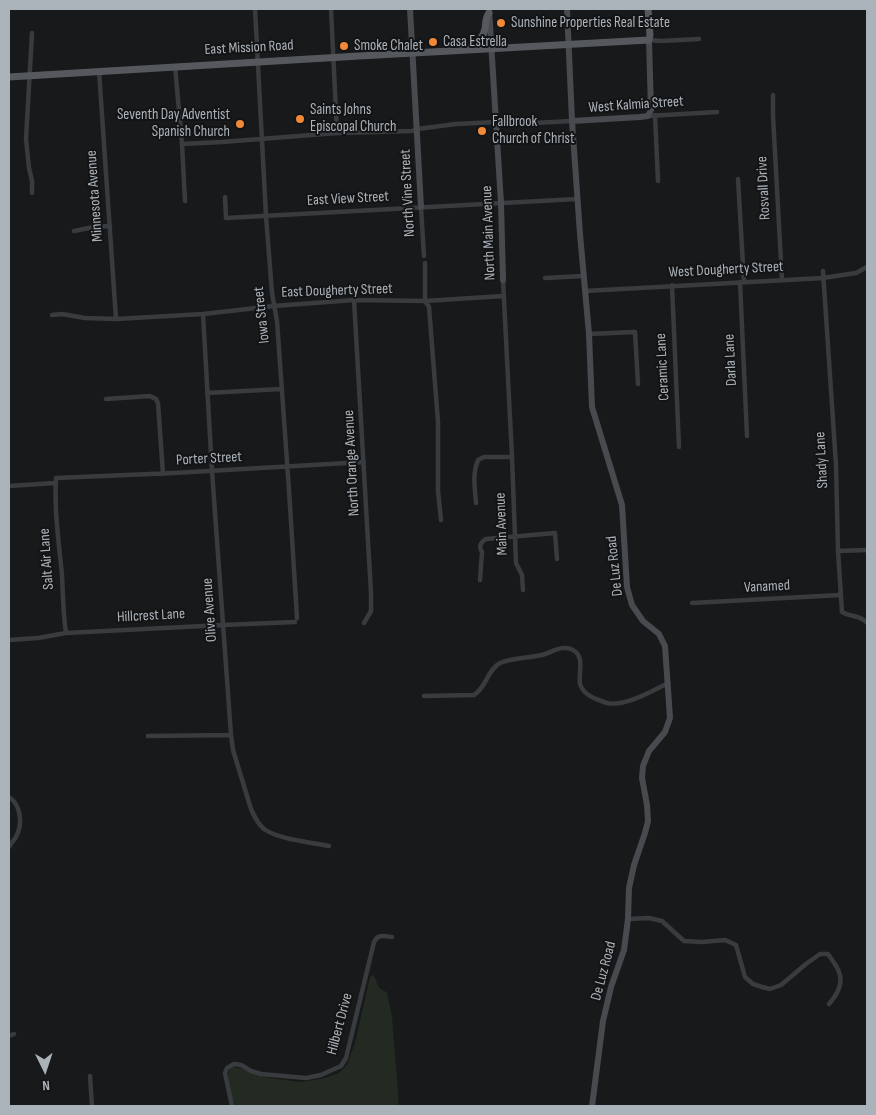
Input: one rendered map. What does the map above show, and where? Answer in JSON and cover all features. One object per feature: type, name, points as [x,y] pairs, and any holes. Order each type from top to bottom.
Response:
[{"type":"main road","name":"North Vine Street","points":[[410,9],[421,207]]},
{"type":"main road","name":"De Luz Road","points":[[567,9],[572,121],[589,334],[592,407],[622,505],[626,587],[632,605],[643,621],[659,634],[666,646],[670,718],[665,732],[649,751],[643,766],[642,778],[648,821],[629,888],[624,950],[603,1021],[592,1106]]},
{"type":"main road","points":[[648,9],[652,116]]},
{"type":"main road","points":[[466,50],[481,40],[489,11]]},
{"type":"main road","name":"North Main Avenue","points":[[489,11],[501,203],[503,280]]},
{"type":"main road","name":"East Mission Road","points":[[9,77],[649,40]]},
{"type":"main road","name":"West Kalmia Street","points":[[572,121],[652,116]]},
{"type":"street","name":"Iowa Street","points":[[255,9],[266,216],[277,321],[288,467],[296,620]]},
{"type":"street","points":[[331,9],[337,133]]},
{"type":"street","points":[[32,33],[26,140],[32,193]]},
{"type":"street","points":[[649,40],[699,39]]},
{"type":"street","points":[[175,66],[182,144],[184,201]]},
{"type":"street","name":"Minnesota Avenue","points":[[99,71],[116,318]]},
{"type":"street","name":"Rosvall Drive","points":[[773,95],[772,116],[782,280]]},
{"type":"street","name":"West Kalmia Street","points":[[652,116],[718,112]]},
{"type":"street","points":[[652,116],[658,181]]},
{"type":"street","name":"West Kalmia Street","points":[[182,144],[337,133],[412,131],[456,124],[572,121]]},
{"type":"street","name":"Darla Lane","points":[[738,179],[747,436]]},
{"type":"street","name":"East View Street","points":[[225,197],[226,218],[577,199]]},
{"type":"street","name":"North Vine Street","points":[[421,207],[424,256]]},
{"type":"street","points":[[74,231],[94,226],[110,226]]},
{"type":"street","points":[[424,263],[425,301],[429,307],[438,422],[438,491],[441,520]]},
{"type":"street","name":"West Dougherty Street","points":[[585,291],[823,278],[856,273],[867,267]]},
{"type":"street","name":"Shady Lane","points":[[823,271],[836,465],[838,551],[842,612],[864,619],[867,623]]},
{"type":"street","points":[[545,278],[583,276]]},
{"type":"street","name":"North Main Avenue","points":[[503,280],[512,457]]},
{"type":"street","name":"Ceramic Lane","points":[[672,285],[679,447]]},
{"type":"street","name":"East Dougherty Street","points":[[52,315],[116,318],[203,314],[354,300],[425,301],[503,296]]},
{"type":"street","name":"North Orange Avenue","points":[[354,300],[369,546],[371,611],[364,623]]},
{"type":"street","name":"Olive Avenue","points":[[203,314],[212,471],[233,750],[251,810],[262,828],[277,836],[329,846]]},
{"type":"street","points":[[589,334],[635,332],[638,384]]},
{"type":"street","points":[[207,393],[281,389]]},
{"type":"street","points":[[106,399],[150,396],[156,399],[158,403],[163,474]]},
{"type":"street","points":[[476,503],[474,478],[478,460],[484,457],[512,457]]},
{"type":"street","name":"Main Avenue","points":[[512,457],[516,563],[522,576],[523,590]]},
{"type":"street","name":"Porter Street","points":[[9,486],[56,480],[364,462]]},
{"type":"street","name":"Salt Air Lane","points":[[56,480],[55,499],[62,578],[63,617],[66,634]]},
{"type":"street","points":[[480,580],[482,552],[480,546],[486,539],[555,533],[558,559]]},
{"type":"street","points":[[838,551],[867,550]]},
{"type":"street","name":"Vanamed","points":[[692,603],[840,595],[840,592]]},
{"type":"street","name":"Hillcrest Lane","points":[[9,640],[66,634],[296,620]]},
{"type":"street","points":[[424,696],[474,695],[479,692],[494,667],[503,662],[544,655],[557,649],[565,648],[572,650],[578,655],[581,662],[580,684],[584,692],[590,697],[607,703],[617,703],[636,698],[668,683]]},
{"type":"street","points":[[148,736],[231,735]]},
{"type":"street","points":[[9,796],[20,812],[17,835],[9,847]]},
{"type":"street","points":[[628,919],[649,918],[662,921],[684,941],[726,940],[736,945],[746,977],[753,984],[770,989],[782,985],[820,954],[828,954],[840,973],[837,994],[829,1004]]},
{"type":"street","name":"Hilbert Drive","points":[[232,1106],[225,1073],[227,1068],[234,1064],[261,1074],[306,1078],[321,1075],[342,1066],[346,1058],[374,942],[380,936],[392,937]]},
{"type":"street","points":[[90,1076],[92,1106]]},
{"type":"shaded area","points":[[373,975],[379,988],[387,992],[392,1017],[399,1106],[235,1106],[228,1081],[231,1067],[270,1078],[301,1082],[325,1078],[339,1073],[347,1065],[355,1043],[370,977]]},
{"type":"place","name":"Sunshine Properties Real Estate","points":[[501,23]]},
{"type":"place","name":"Casa Estrella","points":[[433,42]]},
{"type":"place","name":"Smoke Chalet","points":[[344,46]]},
{"type":"place","name":"Saints Johns Episcopal Church","points":[[300,119]]},
{"type":"place","name":"Seventh Day Adventist Spanish Church","points":[[240,124]]},
{"type":"place","name":"Fallbrook Church of Christ","points":[[482,131]]}]
